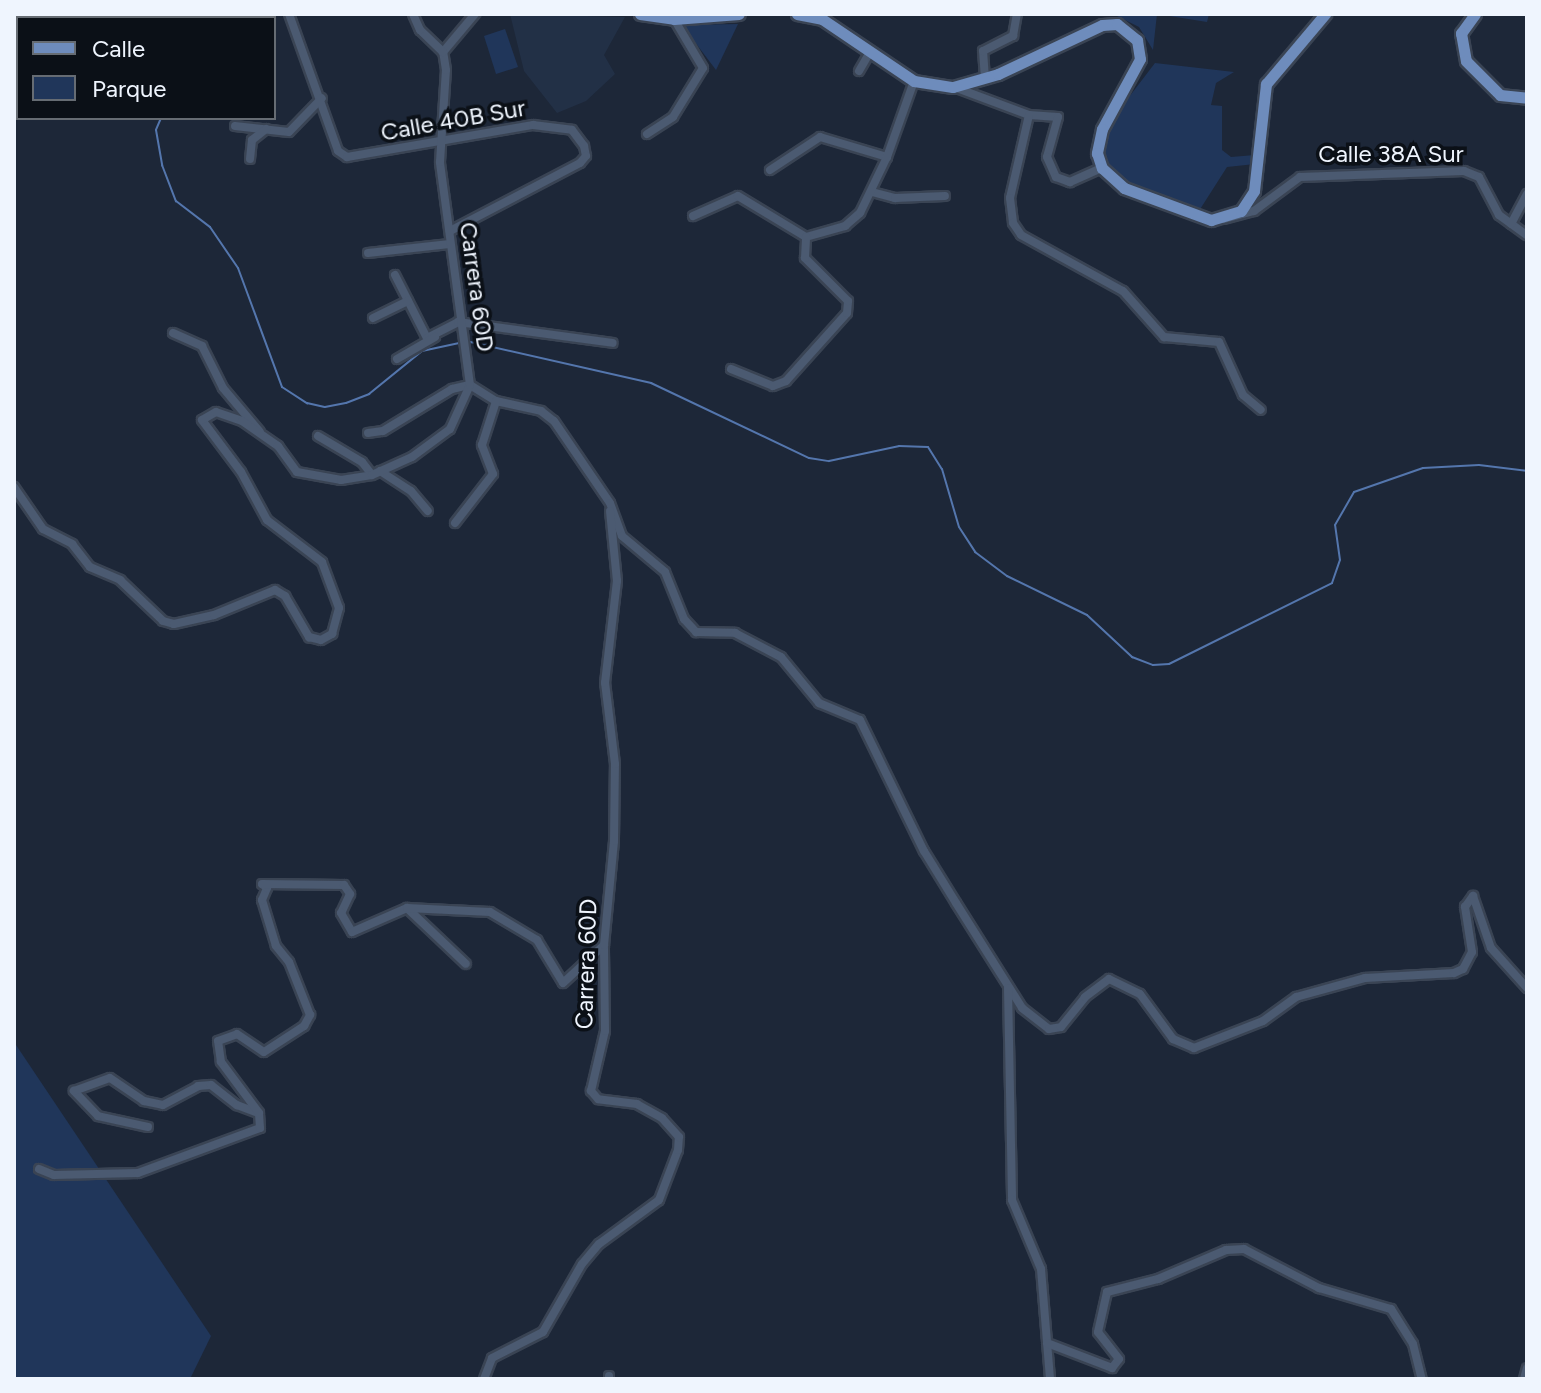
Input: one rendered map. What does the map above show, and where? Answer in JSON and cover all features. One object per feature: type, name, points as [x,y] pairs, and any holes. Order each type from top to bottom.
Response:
[{"type":"main road","points":[[640,14],[674,19],[739,14]]},
{"type":"main road","points":[[797,14],[822,19],[869,54],[914,81],[953,87],[985,79],[1102,25],[1117,24],[1137,40],[1140,59],[1097,144],[1102,168],[1124,188],[1198,217],[1224,219],[1241,211],[1254,191],[1269,78],[1325,14]]},
{"type":"main road","points":[[1475,14],[1461,33],[1466,61],[1500,95],[1527,98]]},
{"type":"street","points":[[235,126],[293,131],[322,98],[289,14]]},
{"type":"street","points":[[413,14],[420,30],[443,52],[475,14]]},
{"type":"street","points":[[985,79],[983,51],[1013,36],[1017,14]]},
{"type":"street","points":[[647,134],[673,117],[703,68],[674,19]]},
{"type":"street","name":"Carrera 60D","points":[[443,52],[447,83],[441,144],[459,325],[467,354],[470,385],[496,401],[541,411],[554,421],[610,503],[622,536],[665,572],[684,619],[696,632],[735,633],[769,651],[819,703],[860,720],[924,851],[1008,987]]},
{"type":"street","points":[[859,71],[869,54]]},
{"type":"street","points":[[693,216],[738,196],[806,237],[845,226],[872,192],[914,81]]},
{"type":"street","points":[[953,87],[1029,115],[1058,117],[1048,149],[1049,170],[1070,182],[1102,168]]},
{"type":"street","name":"Calle 40B Sur","points":[[322,98],[341,155],[441,144],[533,125],[572,130],[586,156],[450,231]]},
{"type":"street","points":[[1029,115],[1009,209],[1021,235],[1059,259],[1123,291],[1164,337],[1219,342],[1243,395],[1261,410]]},
{"type":"street","points":[[250,159],[252,140],[266,129]]},
{"type":"street","points":[[770,170],[820,137],[887,157]]},
{"type":"street","name":"Calle 38A Sur","points":[[1224,219],[1254,211],[1300,177],[1464,171],[1479,177],[1499,215],[1511,224]]},
{"type":"street","points":[[872,192],[895,198],[945,196]]},
{"type":"street","points":[[1527,194],[1511,224],[1527,235]]},
{"type":"street","points":[[731,369],[773,386],[786,381],[847,313],[848,301],[805,258],[806,237]]},
{"type":"street","points":[[368,253],[450,244]]},
{"type":"street","points":[[395,275],[426,337],[459,325],[613,343]]},
{"type":"street","points":[[373,318],[408,301]]},
{"type":"street","points":[[397,359],[459,325]]},
{"type":"street","points":[[173,333],[202,346],[223,388],[260,433]]},
{"type":"street","points":[[14,487],[43,529],[68,540],[90,567],[120,580],[157,618],[174,624],[203,618],[275,590],[285,596],[306,634],[325,639],[335,630],[340,614],[326,568],[312,550],[267,520],[241,472],[202,420],[219,412],[260,433],[278,446],[297,472],[312,479],[376,473],[441,439],[470,385]]},
{"type":"street","points":[[368,433],[383,431],[452,389],[470,385]]},
{"type":"street","points":[[455,523],[493,474],[482,445],[496,401]]},
{"type":"street","points":[[318,436],[411,491],[428,511]]},
{"type":"street","name":"Carrera 60D","points":[[484,1379],[492,1358],[543,1332],[582,1264],[599,1244],[659,1200],[678,1150],[679,1137],[662,1118],[637,1104],[598,1099],[591,1091],[605,1031],[604,945],[615,787],[605,683],[617,590],[610,503]]},
{"type":"street","points":[[39,1169],[54,1175],[138,1173],[193,1149],[258,1131],[259,1113],[221,1062],[218,1041],[237,1034],[264,1052],[304,1026],[310,1015],[289,962],[276,946],[262,900],[267,888],[262,884],[344,885],[350,894],[341,913],[352,932],[407,908],[497,915],[537,940],[563,983],[604,945]]},
{"type":"street","points":[[1008,987],[1022,1008],[1049,1029],[1067,1022],[1102,981],[1116,980],[1140,994],[1173,1039],[1194,1048],[1263,1021],[1296,997],[1365,978],[1437,977],[1463,969],[1472,952],[1465,907],[1473,896],[1491,948],[1527,988]]},
{"type":"street","points":[[407,908],[466,964]]},
{"type":"street","points":[[1008,987],[1012,1200],[1041,1269],[1050,1379]]},
{"type":"street","points":[[148,1127],[98,1116],[74,1091],[110,1078],[144,1101],[163,1105],[198,1086],[211,1085],[243,1109],[259,1113]]},
{"type":"street","points":[[1047,1343],[1112,1368],[1119,1359],[1098,1332],[1107,1292],[1171,1274],[1226,1250],[1244,1249],[1319,1288],[1391,1309],[1413,1344],[1422,1379]]},
{"type":"street","points":[[1524,1379],[1527,1368]]},
{"type":"shaded area","points":[[510,14],[625,17],[604,55],[615,74],[586,101],[557,113],[524,71]]},
{"type":"green space","points":[[1113,14],[1157,14],[1153,50],[1139,27]]},
{"type":"green space","points":[[1157,14],[1209,14],[1207,22]]},
{"type":"green space","points":[[738,24],[716,70],[682,25]]},
{"type":"green space","points":[[505,29],[518,67],[496,74],[484,36]]},
{"type":"green space","points":[[1155,63],[1234,72],[1216,83],[1211,105],[1222,106],[1222,150],[1231,157],[1255,155],[1255,164],[1227,167],[1197,214],[1112,175],[1101,155],[1106,127]]},
{"type":"green space","points":[[14,1042],[211,1336],[190,1379],[14,1379]]},
{"type":"waterway","points":[[110,14],[114,16]]},
{"type":"waterway","points":[[160,120],[156,130],[162,165],[176,201],[210,227],[238,268],[282,387],[307,403],[325,407],[346,403],[369,394],[422,351],[459,343]]},
{"type":"waterway","points":[[466,341],[651,383],[809,458],[829,461],[899,446],[928,447],[942,469],[959,527],[975,552],[1007,576],[1087,615],[1132,657],[1153,665],[1169,664],[1332,583],[1340,560],[1335,525],[1354,492],[1423,468],[1479,465],[1527,471]]}]
